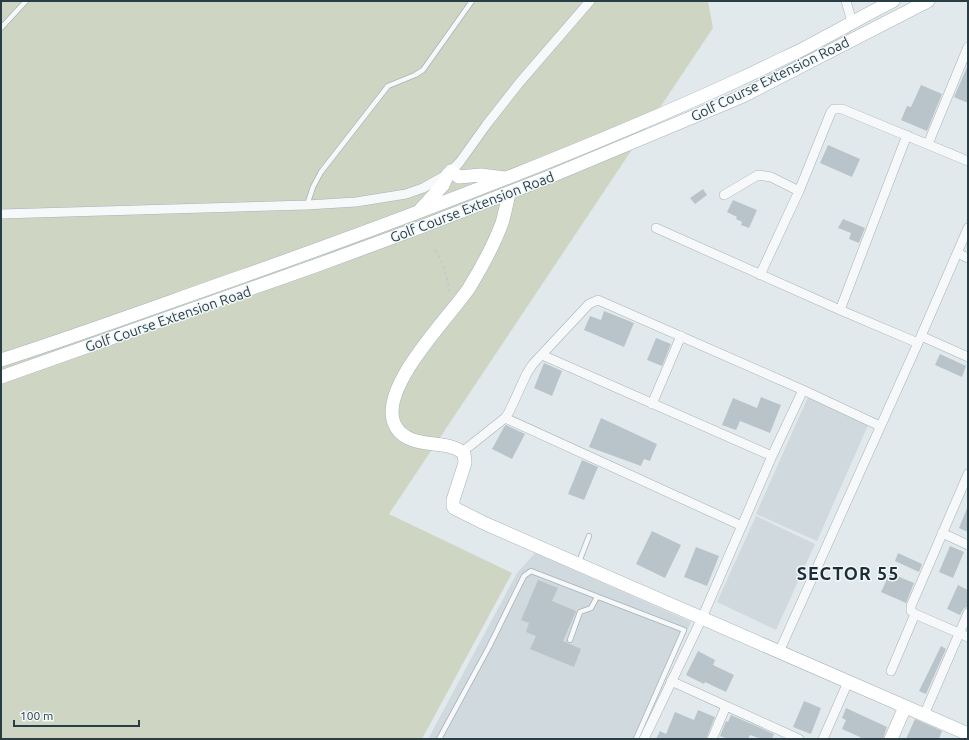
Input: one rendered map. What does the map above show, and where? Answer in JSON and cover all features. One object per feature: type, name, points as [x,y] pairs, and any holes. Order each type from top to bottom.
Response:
[{"type":"main road","name":"Golf Course Extension Road","points":[[1,360],[375,229],[506,178],[618,132],[737,80],[804,48],[893,1]]},
{"type":"main road","name":"Golf Course Extension Road","points":[[1,377],[380,243],[509,193],[743,96],[928,1]]},
{"type":"main road","points":[[618,132],[623,146]]},
{"type":"main road","points":[[417,213],[443,185],[449,172],[459,177],[481,175],[506,178]]},
{"type":"main road","points":[[509,193],[498,233],[468,288],[428,340],[400,382],[394,395],[392,414],[395,426],[400,433],[407,438],[456,449],[464,454],[465,463],[453,500],[454,508],[486,524],[968,734]]},
{"type":"main road","points":[[375,229],[380,243]]},
{"type":"main road","points":[[891,739],[905,706]]},
{"type":"street","points":[[1,214],[307,205],[356,202],[406,194],[430,185],[449,172],[459,162],[520,82],[590,1]]},
{"type":"street","points":[[846,1],[852,22]]},
{"type":"street","points":[[928,144],[968,47]]},
{"type":"street","points":[[760,275],[799,191],[831,112],[834,109],[842,109],[968,161]]},
{"type":"street","points":[[840,310],[907,135]]},
{"type":"street","points":[[724,195],[758,175],[771,177],[799,191]]},
{"type":"street","points":[[656,228],[840,310],[968,357]]},
{"type":"street","points":[[779,652],[968,228]]},
{"type":"street","points":[[957,253],[968,258]]},
{"type":"street","points":[[462,452],[505,418],[527,373],[589,304],[595,300],[606,303],[803,390],[880,426]]},
{"type":"street","points":[[652,404],[680,336]]},
{"type":"street","points":[[542,355],[772,456]]},
{"type":"street","points":[[644,739],[702,618],[772,456],[803,390]]},
{"type":"street","points":[[505,418],[742,526]]},
{"type":"street","points":[[964,635],[915,614],[911,611],[911,606],[968,474]]},
{"type":"street","points":[[942,533],[968,545]]},
{"type":"street","points":[[924,715],[964,635],[968,613]]},
{"type":"street","points":[[891,671],[915,614]]},
{"type":"street","points":[[671,681],[726,706],[778,735],[799,739]]},
{"type":"street","points":[[823,739],[848,682]]},
{"type":"street","points":[[712,739],[726,706]]},
{"type":"lane","points":[[1,28],[26,1]]},
{"type":"lane","points":[[307,205],[313,187],[327,164],[388,86],[424,70],[472,1]]},
{"type":"lane","points":[[578,564],[590,536]]},
{"type":"lane","points":[[439,739],[527,573],[531,571],[535,571],[597,597],[684,630],[636,739]]},
{"type":"lane","points":[[570,640],[580,612],[591,608],[597,597]]},
{"type":"path","points":[[435,250],[442,261],[452,309]]},
{"type":"shaded area","points":[[808,397],[869,423],[817,541],[756,514]]},
{"type":"shaded area","points":[[756,516],[815,544],[776,630],[717,602]]},
{"type":"shaded area","points":[[535,553],[691,622],[638,739],[428,739],[517,573]]},
{"type":"green space","points":[[1,1],[708,1],[713,28],[389,514],[512,573],[422,739],[1,739]]},
{"type":"building","points":[[968,65],[968,103],[954,97]]},
{"type":"building","points":[[921,85],[942,94],[927,131],[901,120],[907,106],[911,107]]},
{"type":"building","points":[[828,145],[860,159],[852,177],[820,163]]},
{"type":"building","points":[[703,189],[707,195],[695,204],[690,198]]},
{"type":"building","points":[[733,200],[757,210],[749,228],[741,225],[742,222],[736,219],[737,217],[727,212]]},
{"type":"building","points":[[843,219],[865,228],[859,243],[849,239],[851,233],[838,228]]},
{"type":"building","points":[[604,311],[634,323],[624,347],[584,330],[590,316],[601,320]]},
{"type":"building","points":[[656,338],[671,344],[662,366],[647,360]]},
{"type":"building","points":[[940,354],[966,366],[962,377],[935,365]]},
{"type":"building","points":[[544,363],[562,371],[552,396],[534,388]]},
{"type":"building","points":[[761,397],[781,405],[770,433],[740,421],[736,430],[722,425],[733,398],[757,408]]},
{"type":"building","points":[[601,418],[657,444],[650,461],[644,459],[641,466],[589,447]]},
{"type":"building","points":[[506,425],[525,434],[512,459],[492,449]]},
{"type":"building","points":[[582,460],[598,467],[584,500],[568,494]]},
{"type":"building","points":[[968,506],[968,532],[959,528]]},
{"type":"building","points":[[652,531],[681,545],[665,578],[636,564]]},
{"type":"building","points":[[950,546],[964,552],[953,578],[939,572]]},
{"type":"building","points":[[696,547],[719,556],[707,586],[684,577]]},
{"type":"building","points":[[898,553],[922,564],[919,572],[895,561]]},
{"type":"building","points":[[890,573],[914,583],[906,603],[881,592]]},
{"type":"building","points":[[538,580],[558,588],[552,601],[576,611],[563,641],[581,649],[574,667],[530,649],[536,636],[526,632],[529,623],[521,620]]},
{"type":"building","points":[[958,585],[968,590],[968,607],[964,608],[960,615],[947,609]]},
{"type":"building","points":[[941,646],[946,649],[926,694],[919,691]]},
{"type":"building","points":[[698,651],[715,660],[713,665],[734,675],[726,692],[705,682],[704,684],[686,675]]},
{"type":"building","points":[[804,701],[821,708],[811,734],[793,727]]},
{"type":"building","points":[[846,708],[887,727],[883,739],[860,739],[860,737],[842,729],[846,720],[842,718]]},
{"type":"building","points":[[698,710],[715,717],[706,739],[656,739],[660,731],[666,734],[675,712],[694,720]]},
{"type":"building","points":[[731,715],[774,734],[772,739],[761,739],[750,735],[748,739],[728,739],[720,736],[726,721],[728,722]]},
{"type":"building","points":[[915,719],[942,731],[939,739],[906,739]]},
{"type":"district","name":"SECTOR 55","points":[[848,573]]}]
